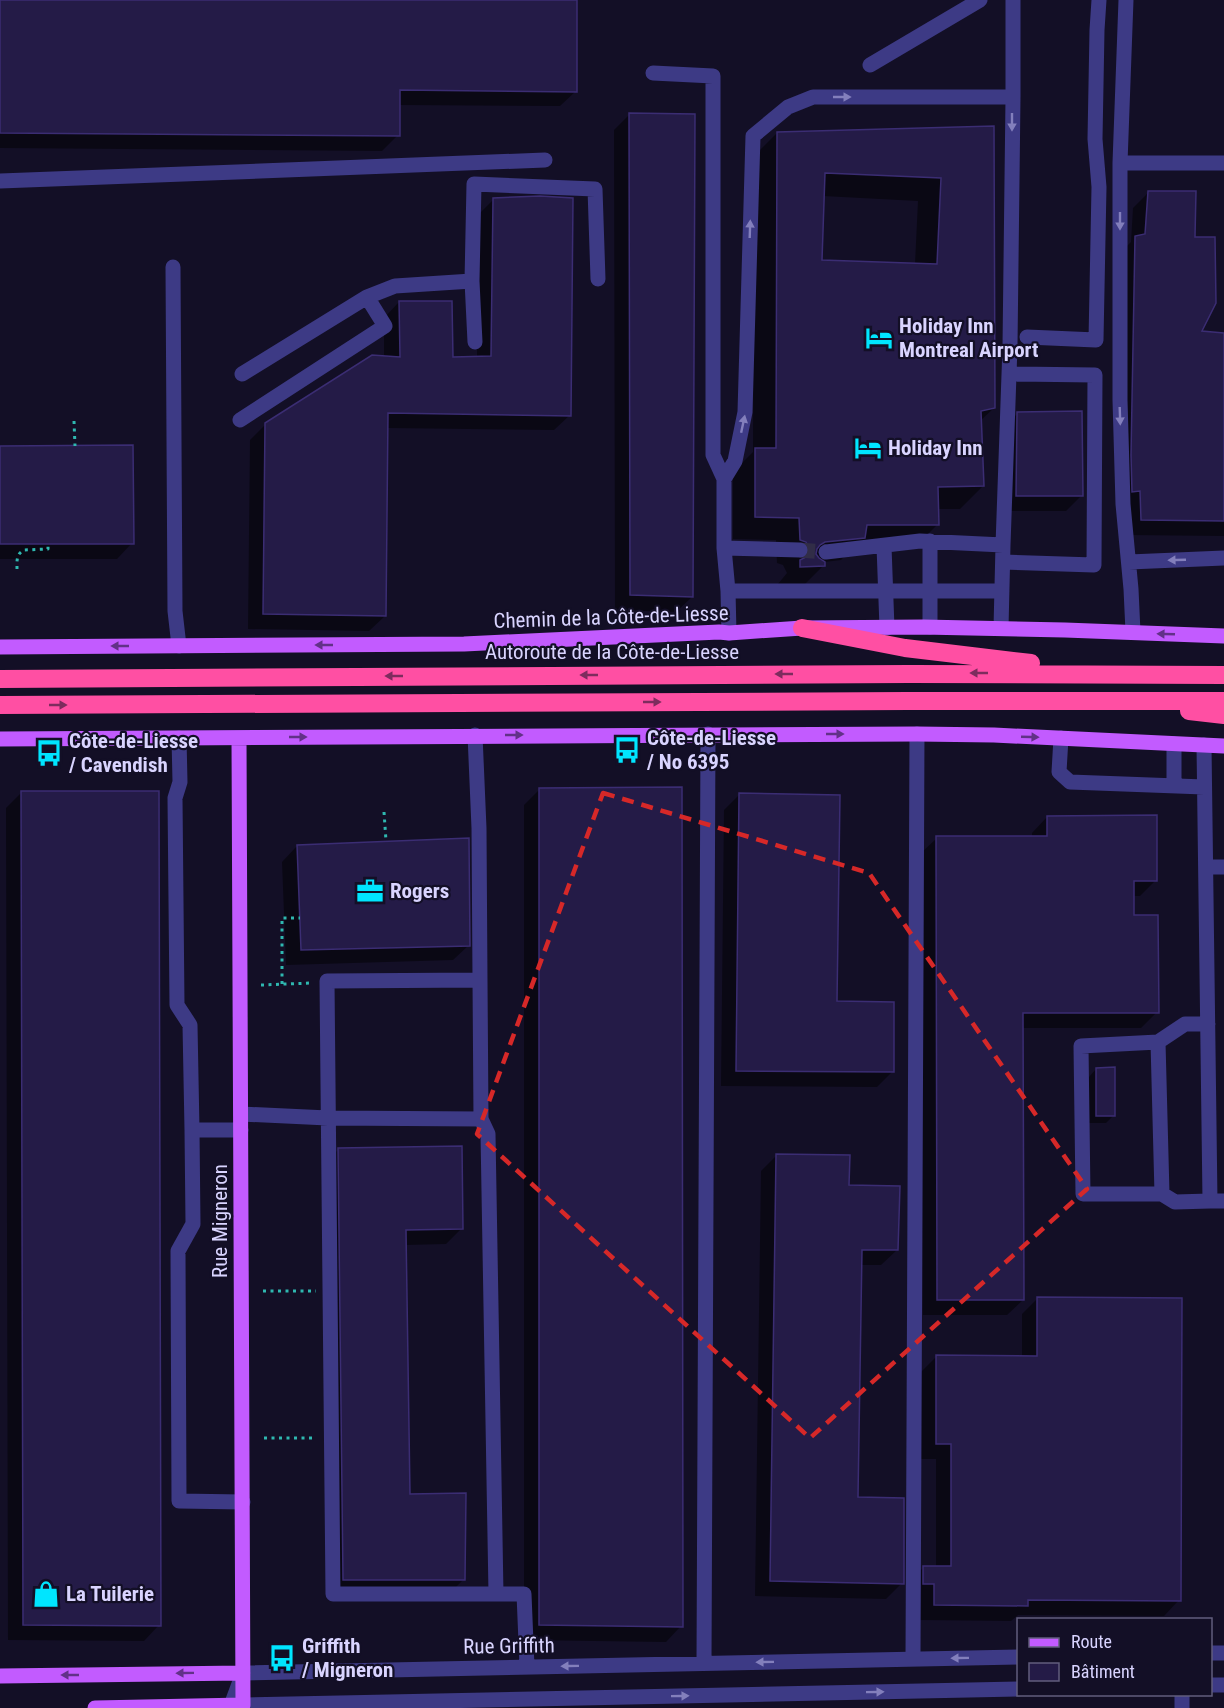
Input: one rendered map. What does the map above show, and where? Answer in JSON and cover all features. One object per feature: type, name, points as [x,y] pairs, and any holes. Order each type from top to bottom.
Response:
[{"type":"highway","points":[[802,628],[905,648],[1122,674]]},
{"type":"highway","name":"Autoroute de la Côte-de-Liesse","points":[[0,679],[886,674],[1224,675]]},
{"type":"highway","points":[[1098,701],[1224,715]]},
{"type":"highway","points":[[0,705],[1224,701]]},
{"type":"main road","name":"Chemin de la Côte-de-Liesse","points":[[0,647],[464,644],[802,628],[1001,628],[1224,636]]},
{"type":"main road","points":[[0,739],[917,734],[1224,746]]},
{"type":"main road","name":"Rue Migneron","points":[[234,1706],[243,1673],[239,738]]},
{"type":"main road","name":"Rue Griffith","points":[[0,1676],[243,1673]]},
{"type":"main road","points":[[95,1708],[234,1706]]},
{"type":"street","points":[[870,65],[980,0]]},
{"type":"street","points":[[1001,628],[1010,374],[1013,0]]},
{"type":"street","points":[[1027,337],[1096,340],[1099,187],[1095,139],[1099,0]]},
{"type":"street","points":[[1126,0],[1120,163],[1120,400],[1123,504],[1133,633]]},
{"type":"street","points":[[653,73],[713,76],[713,455],[724,478],[724,548],[729,633]]},
{"type":"street","points":[[724,478],[735,461],[745,412],[753,136],[788,107],[813,97],[1013,97]]},
{"type":"street","points":[[0,181],[545,160]]},
{"type":"street","points":[[1120,163],[1224,163]]},
{"type":"street","points":[[475,342],[472,281],[474,184],[595,189],[598,279]]},
{"type":"street","points":[[173,267],[175,611],[179,646]]},
{"type":"street","points":[[242,374],[368,297],[395,285],[472,281]]},
{"type":"street","points":[[240,420],[385,326],[368,297]]},
{"type":"street","points":[[1003,561],[1094,566],[1095,375],[1010,374]]},
{"type":"street","points":[[826,552],[920,541],[1003,545]]},
{"type":"street","points":[[930,541],[930,627]]},
{"type":"street","points":[[884,546],[887,628]]},
{"type":"street","points":[[724,548],[800,550]]},
{"type":"street","points":[[1129,562],[1224,558]]},
{"type":"street","points":[[728,591],[1002,591]]},
{"type":"street","points":[[704,1663],[708,734]]},
{"type":"street","points":[[913,1659],[917,734]]},
{"type":"street","points":[[475,735],[479,828],[481,1119],[488,1134],[496,1594]]},
{"type":"street","points":[[179,738],[180,782],[175,798],[177,1005],[190,1025],[193,1224],[178,1251],[179,1501],[243,1502]]},
{"type":"street","points":[[1061,738],[1059,772],[1070,782],[1204,787]]},
{"type":"street","points":[[1174,744],[1174,786]]},
{"type":"street","points":[[1204,745],[1208,1024],[1217,1201],[1175,1202],[1162,1194],[1083,1194],[1081,1046],[1158,1042],[1185,1024],[1208,1024]]},
{"type":"street","points":[[1206,867],[1224,867]]},
{"type":"street","points":[[480,980],[327,981],[333,1594],[524,1594],[526,1667]]},
{"type":"street","points":[[1158,1042],[1162,1194]]},
{"type":"street","points":[[192,1130],[241,1122],[328,1118],[481,1119]]},
{"type":"street","name":"Rue Griffith","points":[[243,1673],[1017,1657]]},
{"type":"street","points":[[234,1706],[649,1702],[1017,1689]]},
{"type":"path","points":[[74,421],[75,446]]},
{"type":"path","points":[[17,569],[17,559],[21,551],[48,549],[48,544]]},
{"type":"path","points":[[384,812],[386,841]]},
{"type":"path","points":[[282,984],[282,918],[300,918]]},
{"type":"path","points":[[261,985],[304,984]]},
{"type":"path","points":[[263,1291],[303,1290]]},
{"type":"path","points":[[264,1438],[304,1438]]},
{"type":"highlighted area","points":[[603,793],[869,873],[1087,1189],[810,1438],[477,1134]]},
{"type":"building","points":[[0,0],[577,0],[577,92],[400,90],[400,136],[0,133]]},
{"type":"building","points":[[629,113],[695,114],[693,597],[630,595]]},
{"type":"building","points":[[994,126],[995,408],[981,411],[984,486],[938,487],[939,525],[867,525],[865,538],[825,542],[817,549],[816,554],[825,562],[825,566],[800,567],[800,560],[808,556],[810,550],[806,542],[800,540],[799,518],[755,517],[755,448],[776,448],[777,132]],"holes":[[[825,173],[941,178],[937,264],[822,260]]]},
{"type":"building","points":[[1148,191],[1196,191],[1195,237],[1215,237],[1216,303],[1202,331],[1224,333],[1224,521],[1141,520],[1140,491],[1132,492],[1135,236],[1145,234]]},
{"type":"building","points":[[540,196],[573,198],[571,416],[388,413],[386,616],[263,614],[265,423],[372,355],[400,357],[399,301],[452,301],[453,357],[491,356],[493,198]]},
{"type":"building","points":[[1082,411],[1083,496],[1016,496],[1017,412]]},
{"type":"building","points":[[133,445],[134,544],[0,544],[0,446]]},
{"type":"building","points":[[682,787],[683,1627],[539,1625],[539,788]]},
{"type":"building","points":[[21,791],[159,791],[161,1626],[23,1625]]},
{"type":"building","points":[[739,793],[840,795],[837,1001],[894,1002],[894,1072],[736,1071]]},
{"type":"building","points":[[1157,815],[1157,881],[1134,881],[1134,915],[1158,915],[1159,1013],[1023,1013],[1024,1300],[937,1300],[936,836],[1047,836],[1047,816]]},
{"type":"building","points":[[469,838],[470,946],[301,950],[297,845]]},
{"type":"building","points":[[1115,1067],[1115,1116],[1096,1116],[1096,1068]]},
{"type":"building","points":[[462,1146],[463,1229],[406,1230],[410,1494],[466,1493],[465,1580],[343,1580],[338,1148]]},
{"type":"building","points":[[776,1154],[850,1155],[849,1185],[900,1186],[898,1250],[862,1250],[858,1497],[904,1498],[904,1584],[770,1581]]},
{"type":"building","points":[[1037,1297],[1182,1298],[1181,1601],[1028,1600],[1028,1606],[934,1605],[934,1584],[923,1584],[923,1566],[951,1566],[951,1444],[936,1444],[936,1355],[1037,1356]]},
{"type":"tunnel","points":[[800,550],[826,552]]},
{"type":"place","name":"Holiday Inn Montreal Airport","points":[[879,338]]},
{"type":"place","name":"Holiday Inn","points":[[868,448]]},
{"type":"place","name":"Côte-de-Liesse / No 6395","points":[[627,750]]},
{"type":"place","name":"Côte-de-Liesse / Cavendish","points":[[49,753]]},
{"type":"place","name":"Rogers","points":[[370,891]]},
{"type":"place","name":"La Tuilerie","points":[[46,1594]]},
{"type":"place","name":"Griffith / Migneron","points":[[282,1658]]}]
